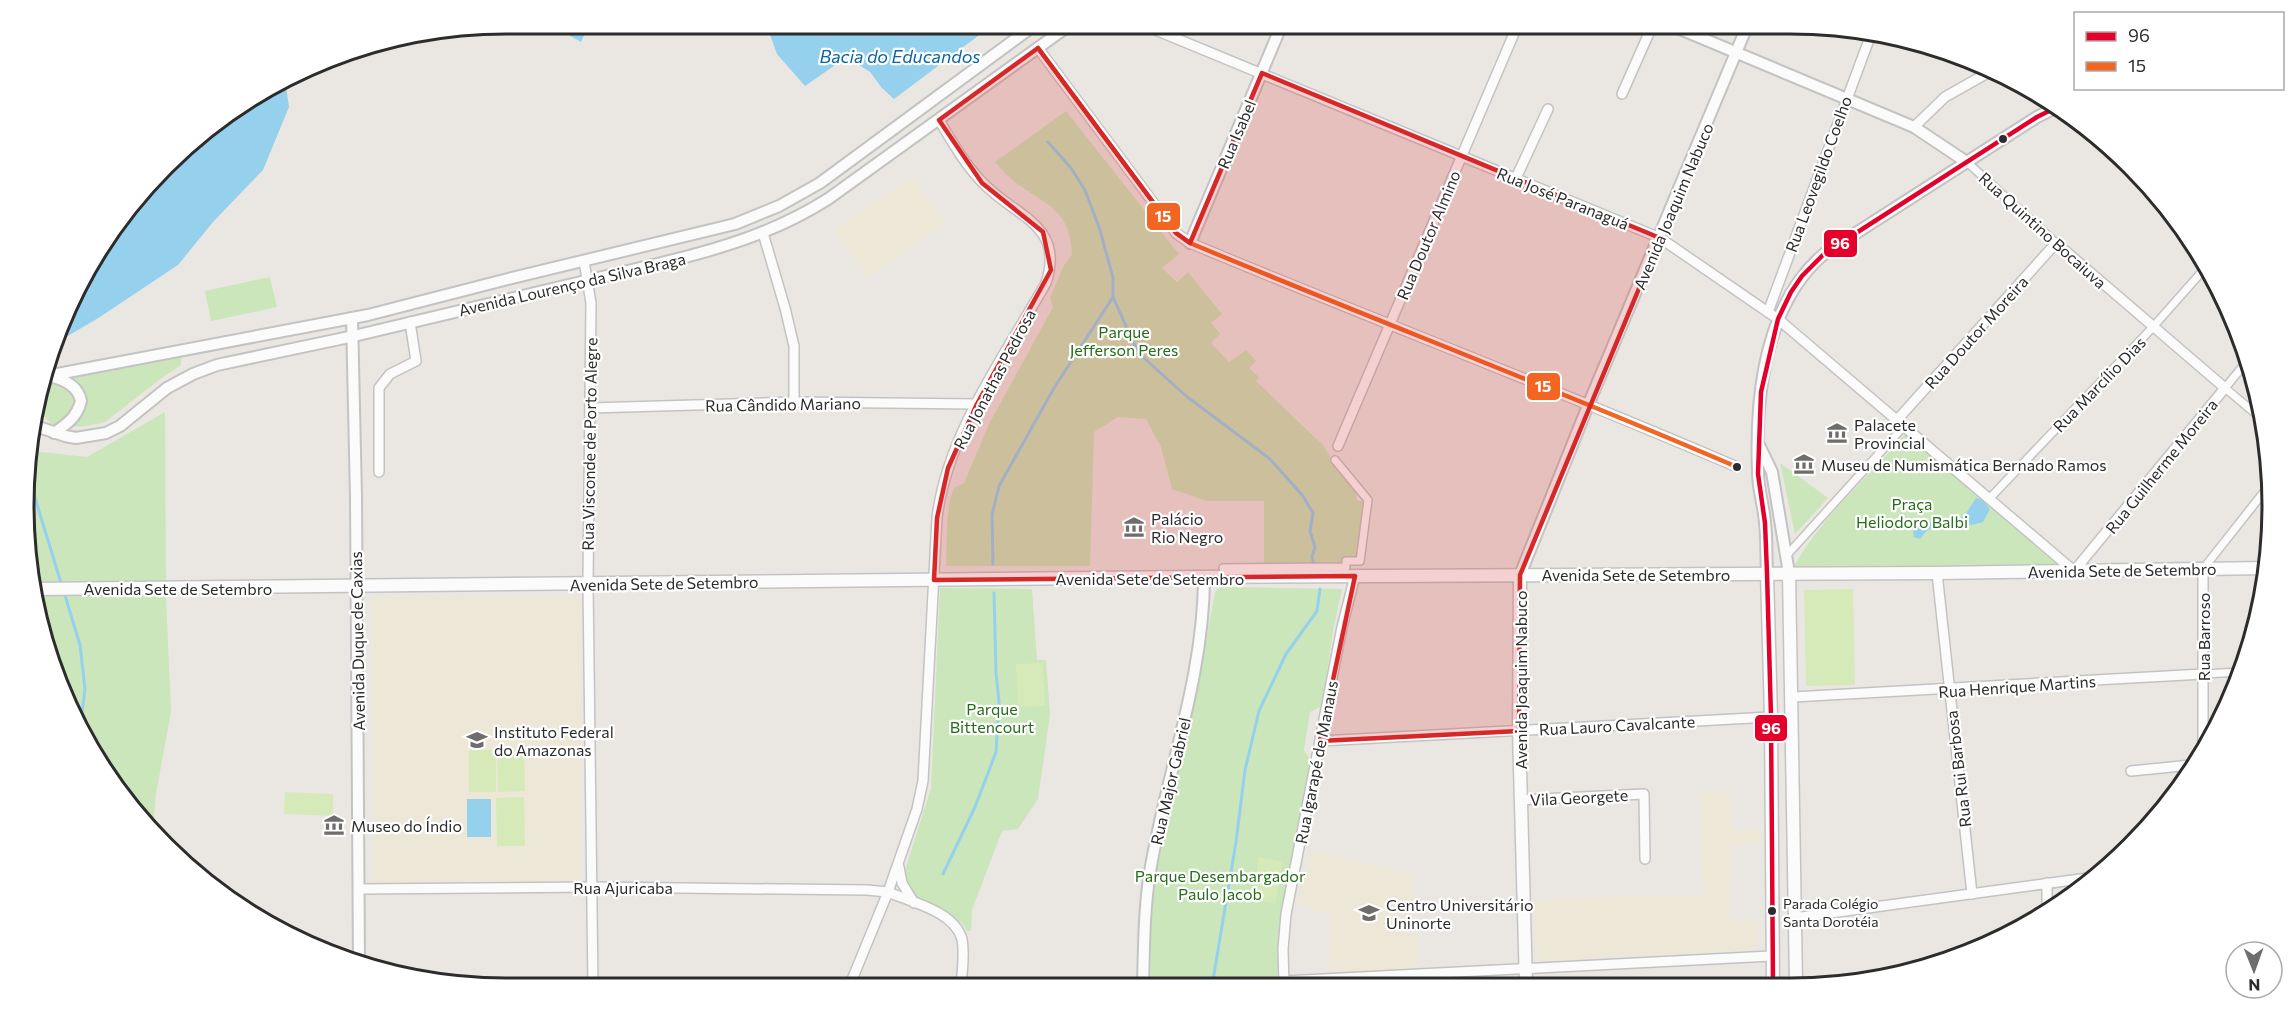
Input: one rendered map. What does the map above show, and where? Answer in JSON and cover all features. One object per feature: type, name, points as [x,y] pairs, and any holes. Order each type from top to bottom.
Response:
[{"type":"main road","name":"Avenida Sete de Setembro","points":[[42,589],[1203,577],[1937,573],[2257,568]]},
{"type":"main road","points":[[1767,573],[1773,978]]},
{"type":"main road","points":[[1789,573],[1793,697],[1796,978]]},
{"type":"main road","name":"Avenida Joaquim Nabuco","points":[[1520,575],[1519,731],[1526,978]]},
{"type":"street","name":"Avenida Lourenço da Silva Braga","points":[[54,375],[352,318],[693,236],[759,216],[801,195],[842,168],[1022,34]]},
{"type":"street","name":"Avenida Lourenço da Silva Braga","points":[[42,428],[76,438],[106,433],[120,426],[167,388],[217,364],[354,336],[698,254],[763,233],[811,210],[1057,34]]},
{"type":"street","name":"Rua José Paranaguá","points":[[1165,34],[1660,238],[1778,319],[2074,571]]},
{"type":"street","name":"Rua Isabel","points":[[1190,243],[1278,34]]},
{"type":"street","name":"Rua Doutor Almino","points":[[1338,446],[1514,34]]},
{"type":"street","points":[[1622,94],[1649,34]]},
{"type":"street","name":"Rua Quintino Bocaiuva","points":[[1694,34],[1914,127],[1968,163],[2056,243],[2251,410]]},
{"type":"street","name":"Avenida Joaquim Nabuco","points":[[1520,575],[1744,34]]},
{"type":"street","name":"Rua Leovegildo Coelho","points":[[1768,312],[1868,42]]},
{"type":"street","points":[[1038,48],[1176,233],[1190,243],[1389,326],[1589,404],[1737,467]]},
{"type":"street","points":[[1914,127],[1945,97],[1982,75]]},
{"type":"street","points":[[959,81],[972,97]]},
{"type":"street","points":[[1516,178],[1548,109]]},
{"type":"street","points":[[1767,573],[1765,523],[1758,474],[1761,392],[1778,319],[1791,292],[1802,276],[1825,253],[2048,112]]},
{"type":"street","name":"Rua Jonathas Pedrosa","points":[[853,978],[900,858],[917,809],[923,781],[937,518],[942,485],[977,404],[1046,283],[1051,270],[1051,257],[1043,232],[1023,213],[982,183],[969,168],[939,120]]},
{"type":"street","points":[[763,233],[794,346],[794,402]]},
{"type":"street","points":[[693,236],[698,254]]},
{"type":"street","name":"Rua Doutor Moreira","points":[[1900,423],[2056,243]]},
{"type":"street","name":"Rua Visconde de Porto Alegre","points":[[584,261],[589,279],[591,303],[588,584],[593,978]]},
{"type":"street","name":"Rua Marcílio Dias","points":[[1990,498],[2153,327],[2200,274]]},
{"type":"street","name":"Avenida Duque de Caxias","points":[[352,318],[354,336],[359,954]]},
{"type":"street","points":[[379,472],[379,387],[390,374],[416,361],[410,322]]},
{"type":"street","name":"Rua Guilherme Moreira","points":[[2074,571],[2241,369]]},
{"type":"street","points":[[53,378],[69,383],[76,389],[81,401],[75,416],[68,424],[54,433]]},
{"type":"street","name":"Rua Cândido Mariano","points":[[590,408],[794,402],[977,404]]},
{"type":"street","points":[[1787,555],[1900,423]]},
{"type":"street","points":[[1758,442],[1772,472],[1789,573]]},
{"type":"street","points":[[1223,568],[1346,567],[1346,561],[1360,561],[1368,500],[1335,460]]},
{"type":"street","points":[[2203,569],[2261,495]]},
{"type":"street","name":"Rua Barroso","points":[[2203,569],[2203,733]]},
{"type":"street","name":"Rua Rui Barbosa","points":[[1937,573],[1972,894]]},
{"type":"street","name":"Rua Igarapé de Manaus","points":[[1284,978],[1283,949],[1286,914],[1341,627],[1355,576]]},
{"type":"street","name":"Rua Major Gabriel","points":[[1144,978],[1150,874],[1192,681],[1204,594],[1203,577]]},
{"type":"street","name":"Rua Henrique Martins","points":[[1793,697],[2231,672]]},
{"type":"street","name":"Rua Lauro Cavalcante","points":[[1320,741],[1770,717]]},
{"type":"street","points":[[2131,771],[2183,766]]},
{"type":"street","name":"Vila Georgete","points":[[1521,800],[1644,794],[1645,859]]},
{"type":"street","name":"Rua Jonathas Pedrosa","points":[[900,858],[902,883],[915,904]]},
{"type":"street","points":[[1794,918],[2078,879]]},
{"type":"street","points":[[2047,883],[2047,901]]},
{"type":"street","name":"Rua Ajuricaba","points":[[359,889],[592,887],[888,891],[945,917],[961,936],[964,957],[962,978]]},
{"type":"street","points":[[1364,978],[1771,956]]},
{"type":"highlighted area","points":[[1038,48],[1176,233],[1190,243],[1262,73],[1660,238],[1520,575],[1519,731],[1320,741],[1355,576],[934,580],[937,518],[948,468],[977,404],[1051,270],[1043,232],[982,183],[939,120]]},
{"type":"shaded area","points":[[912,177],[945,223],[868,278],[834,229]]},
{"type":"shaded area","name":"Instituto Federal do Amazonas","points":[[371,597],[582,597],[581,882],[374,884]]},
{"type":"shaded area","points":[[1730,791],[1732,830],[1760,830],[1761,844],[1731,846],[1730,919],[1758,921],[1757,950],[1538,961],[1535,900],[1657,895],[1703,896],[1700,793]]},
{"type":"shaded area","name":"Centro Universitário Uninorte","points":[[1312,850],[1413,874],[1410,889],[1414,896],[1411,911],[1417,918],[1419,970],[1329,973],[1331,916],[1298,904]]},
{"type":"green space","name":"Parque Jefferson Peres","points":[[1066,111],[1179,254],[1162,268],[1177,282],[1188,272],[1222,314],[1211,323],[1220,334],[1211,343],[1229,362],[1246,350],[1256,361],[1249,368],[1259,377],[1256,381],[1324,446],[1334,464],[1356,492],[1357,500],[1365,502],[1359,558],[1343,559],[1343,565],[1264,564],[1264,501],[1207,501],[1172,489],[1161,447],[1146,419],[1118,417],[1094,432],[1090,566],[946,566],[947,523],[950,498],[954,488],[964,483],[989,424],[1053,307],[1050,298],[1064,265],[1072,255],[1067,227],[1061,218],[1046,203],[1012,180],[995,162]]},
{"type":"green space","points":[[270,277],[277,307],[211,321],[205,291]]},
{"type":"green space","points":[[181,358],[181,365],[105,422],[88,426],[67,427],[51,424],[44,417],[51,385],[56,381]]},
{"type":"green space","points":[[165,412],[166,599],[171,711],[154,819],[114,768],[83,715],[60,658],[44,598],[34,506],[38,452],[87,457]]},
{"type":"green space","name":"Praça Heliodoro Balbi","points":[[1905,434],[2065,565],[1792,570],[1803,551],[1830,516]]},
{"type":"green space","points":[[1780,463],[1828,498],[1795,534]]},
{"type":"green space","name":"Parque Desembargador Paulo Jacob","points":[[1220,587],[1342,589],[1322,706],[1310,712],[1304,750],[1310,760],[1280,923],[1277,978],[1151,978],[1150,935],[1156,874],[1200,674],[1215,592]]},
{"type":"green space","name":"Parque Bittencourt","points":[[940,588],[1032,589],[1037,660],[1046,660],[1050,715],[1038,799],[1018,829],[1002,831],[972,910],[971,931],[967,931],[962,923],[915,897],[903,877],[931,788]]},
{"type":"green space","points":[[1853,589],[1855,685],[1806,686],[1804,590]]},
{"type":"green space","points":[[1043,663],[1045,706],[1018,707],[1016,664]]},
{"type":"green space","points":[[469,750],[496,750],[496,792],[469,792]]},
{"type":"green space","points":[[497,750],[524,750],[525,791],[498,792]]},
{"type":"green space","points":[[285,792],[333,794],[333,816],[284,814]]},
{"type":"green space","points":[[524,797],[525,846],[497,846],[496,798]]},
{"type":"green space","points":[[1259,857],[1283,862],[1275,904],[1251,899]]},
{"type":"water","points":[[567,34],[585,34],[581,42]]},
{"type":"water","name":"Bacia do Educandos","points":[[770,34],[981,34],[894,99],[870,72],[847,57],[805,86],[777,54]]},
{"type":"water","points":[[286,89],[289,107],[263,170],[213,222],[178,265],[66,337],[83,297],[98,270],[132,219],[152,195],[195,152],[219,132]]},
{"type":"water","points":[[1976,498],[1983,500],[1990,509],[1983,522],[1949,529],[1933,528],[1929,529],[1920,539],[1914,537],[1913,532],[1921,525],[1936,521],[1952,523],[1965,515]]},
{"type":"water","points":[[467,799],[491,799],[491,837],[467,837]]},
{"type":"waterway","points":[[1048,142],[1071,168],[1085,190],[1100,230],[1113,278],[1113,297],[1135,346],[1144,358],[1186,396],[1270,459],[1303,496],[1313,513],[1310,531],[1315,547],[1312,557],[1314,565]]},
{"type":"waterway","points":[[993,564],[992,515],[999,486],[1054,388],[1113,297]]},
{"type":"waterway","points":[[35,497],[62,586]]},
{"type":"waterway","points":[[1213,978],[1236,842],[1245,770],[1259,711],[1286,654],[1317,611],[1320,589]]},
{"type":"waterway","points":[[64,592],[80,645],[85,689],[82,713]]},
{"type":"waterway","points":[[943,874],[975,807],[996,752],[999,701],[994,593]]},
{"type":"transit line","name":"15","points":[[1038,48],[1176,233],[1190,243],[1737,467]]},
{"type":"transit line","name":"96","points":[[1773,978],[1771,717],[1767,573],[1765,523],[1758,474],[1761,392],[1778,319],[1791,292],[1802,276],[1825,253],[2048,112]]},
{"type":"place","name":"Palacete Provincial","points":[[1837,433]]},
{"type":"place","name":"Museu de Numismática Bernado Ramos","points":[[1804,464]]},
{"type":"place","name":"Palácio Rio Negro","points":[[1134,527]]},
{"type":"place","name":"Instituto Federal do Amazonas","points":[[477,740]]},
{"type":"place","name":"Museo do Índio","points":[[334,825]]},
{"type":"place","name":"Parada Colégio Santa Dorotéia","points":[[1772,911]]},
{"type":"place","name":"Centro Universitário Uninorte","points":[[1369,913]]}]
